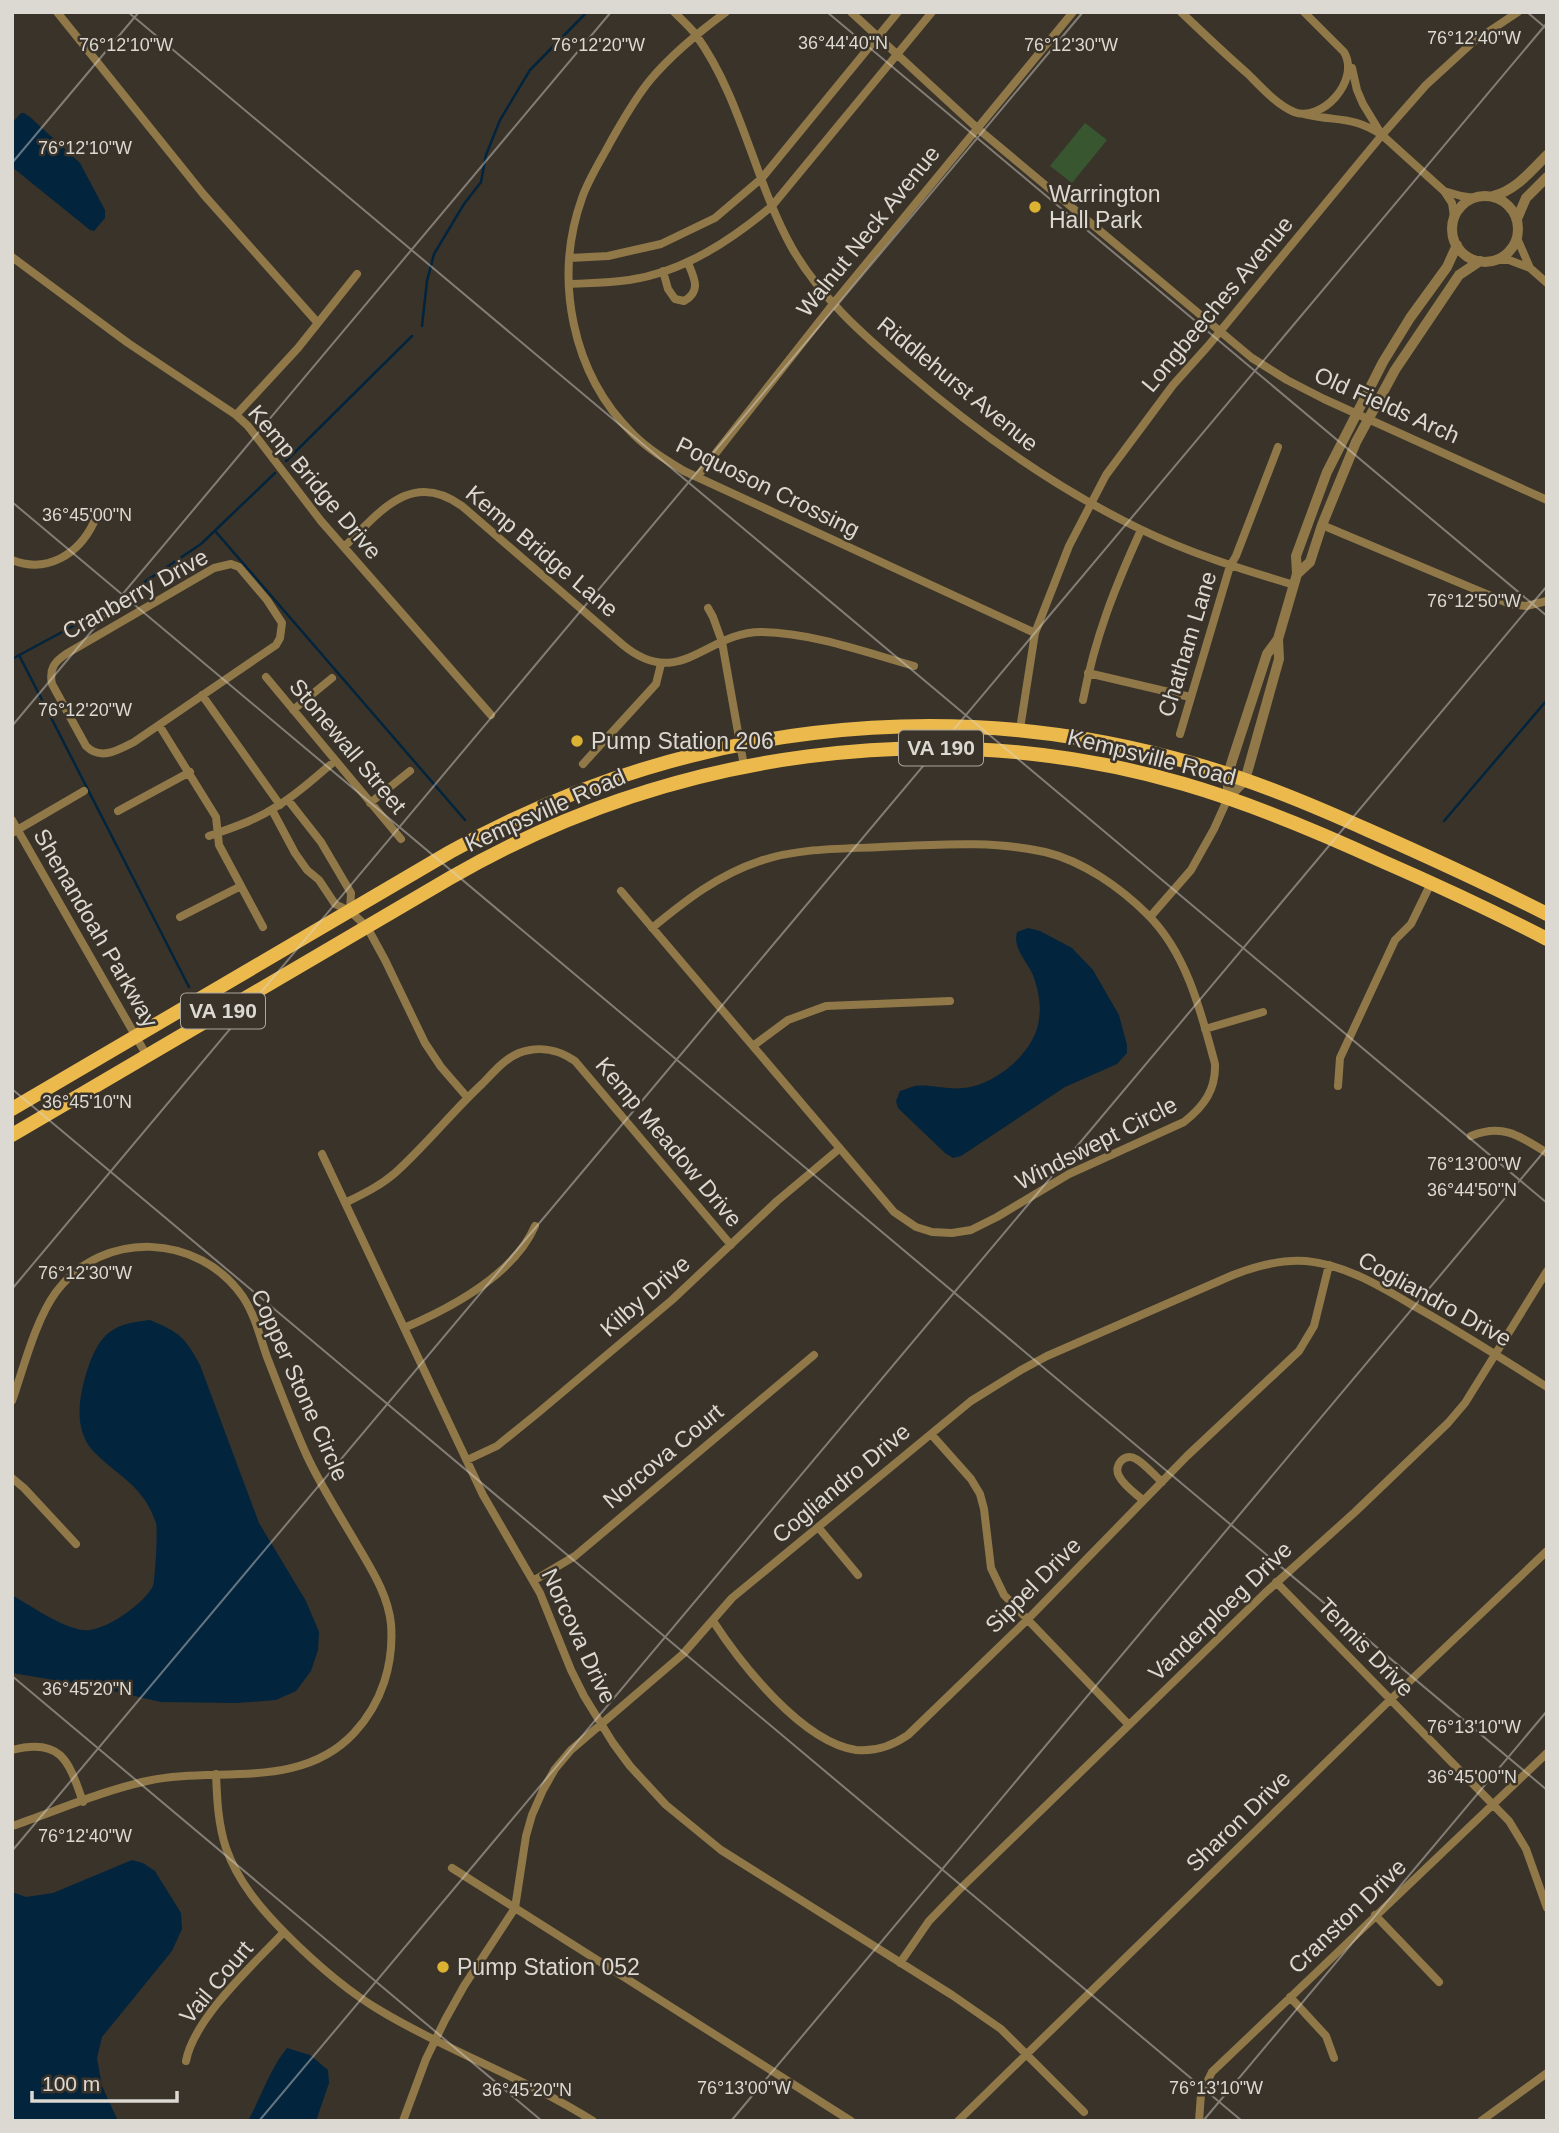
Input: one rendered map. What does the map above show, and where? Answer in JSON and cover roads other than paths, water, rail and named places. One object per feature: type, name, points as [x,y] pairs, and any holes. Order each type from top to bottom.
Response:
[{"type":"main road","name":"Kempsville Road","points":[[12,1109],[465,844],[514,819],[564,797],[657,764],[740,744],[822,731],[871,727],[967,726],[1020,729],[1127,746],[1245,780],[1311,805],[1547,914]]},
{"type":"main road","name":"Kempsville Road","points":[[12,1135],[479,862],[554,825],[653,789],[744,766],[793,758],[865,750],[936,748],[1042,754],[1112,766],[1182,783],[1304,827],[1431,883],[1547,939]]},
{"type":"street","points":[[57,12],[204,195],[317,322]]},
{"type":"street","name":"Riddlehurst Avenue","points":[[674,12],[696,35],[734,107],[772,206],[793,249],[832,304],[879,349],[960,416],[1034,469],[1089,503],[1141,530],[1230,566],[1296,580]]},
{"type":"street","name":"Poquoson Crossing","points":[[726,12],[696,35],[658,71],[632,103],[582,198],[575,223],[569,284],[575,332],[583,359],[613,412],[634,435],[658,455],[697,477],[1035,634]]},
{"type":"street","name":"Old Fields Arch","points":[[850,12],[977,128],[1252,358],[1324,399],[1546,497]]},
{"type":"street","points":[[570,258],[608,256],[661,244],[715,218],[762,178],[898,12]]},
{"type":"street","points":[[569,284],[631,280],[688,262],[726,241],[772,206],[932,12]]},
{"type":"street","name":"Walnut Neck Avenue","points":[[697,477],[832,304],[1073,12]]},
{"type":"street","points":[[1181,12],[1272,97],[1294,112],[1359,122],[1382,135],[1444,191],[1452,203],[1453,236],[1457,245],[1470,258],[1479,261],[1509,260],[1530,268],[1547,283]]},
{"type":"street","points":[[1304,12],[1336,42],[1348,58],[1360,97],[1382,135]]},
{"type":"street","name":"Longbeeches Avenue","points":[[1020,729],[1035,634],[1069,545],[1106,475],[1141,426],[1426,85],[1473,42],[1518,12]]},
{"type":"street","points":[[1304,114],[1330,102],[1345,85],[1349,74],[1348,58]]},
{"type":"street","points":[[1493,196],[1514,187],[1547,155]]},
{"type":"street","points":[[1530,268],[1517,238],[1517,219],[1527,198],[1547,177]]},
{"type":"street","points":[[1444,191],[1474,198]]},
{"type":"street","points":[[1454,217],[1465,202],[1483,195],[1493,196],[1508,204],[1517,219]]},
{"type":"street","points":[[1496,260],[1509,252],[1517,238]]},
{"type":"street","points":[[1228,798],[1228,775],[1267,654],[1278,639],[1296,580],[1296,556],[1327,472],[1383,362],[1409,318],[1447,267],[1457,245]]},
{"type":"street","name":"Kemp Bridge Drive","points":[[12,257],[128,343],[236,415],[248,426],[321,521],[491,715]]},
{"type":"street","points":[[1296,580],[1310,562],[1322,524],[1356,442],[1395,370],[1459,275],[1479,261]]},
{"type":"street","points":[[663,271],[668,289],[675,299],[684,301],[695,292],[696,285],[688,262]]},
{"type":"street","points":[[236,415],[299,348],[357,274]]},
{"type":"street","name":"Chatham Lane","points":[[1180,734],[1230,566],[1278,447]]},
{"type":"street","name":"Kemp Bridge Lane","points":[[344,547],[398,498],[418,491],[440,493],[463,506],[634,654],[661,664]]},
{"type":"street","points":[[12,560],[32,565],[60,559],[80,544],[94,522]]},
{"type":"street","points":[[1322,524],[1510,604],[1526,606],[1547,601]]},
{"type":"street","points":[[1083,700],[1109,602],[1141,530]]},
{"type":"street","name":"Cranberry Drive","points":[[231,564],[239,567],[267,600],[278,616],[282,630],[276,645],[202,695],[117,751],[100,755],[86,746],[50,676],[52,667],[66,654],[214,568],[231,564]]},
{"type":"street","points":[[708,608],[722,642],[744,766]]},
{"type":"street","points":[[583,764],[656,684],[661,664],[677,662],[722,642],[761,632],[813,638],[914,666]]},
{"type":"street","points":[[1150,917],[1191,870],[1228,798],[1245,780],[1279,659],[1278,639]]},
{"type":"street","points":[[1088,673],[1190,697]]},
{"type":"street","name":"Stonewall Street","points":[[265,677],[401,839]]},
{"type":"street","points":[[293,710],[332,678]]},
{"type":"street","points":[[202,695],[280,805],[321,842],[351,893],[350,911]]},
{"type":"street","points":[[159,725],[216,817],[219,845],[263,927]]},
{"type":"street","points":[[209,836],[242,824],[280,805],[335,761]]},
{"type":"street","points":[[370,803],[410,771]]},
{"type":"street","points":[[118,811],[190,772]]},
{"type":"street","points":[[15,832],[84,791]]},
{"type":"street","points":[[280,805],[295,853],[307,870],[319,880],[335,904],[350,911],[367,927],[425,1043],[441,1067],[467,1097]]},
{"type":"street","name":"Shenandoah Parkway","points":[[12,820],[15,832],[147,1056]]},
{"type":"street","name":"Windswept Circle","points":[[621,891],[652,928],[839,1149],[894,1212],[932,1232],[971,1230],[997,1217],[1069,1174],[1184,1122],[1200,1109],[1211,1092],[1215,1064],[1196,999],[1176,953],[1150,917],[1119,889],[1077,864],[1046,852],[990,844],[797,852],[732,872],[687,899],[652,928]]},
{"type":"street","points":[[1338,1086],[1340,1058],[1395,940],[1410,924],[1431,883]]},
{"type":"street","points":[[180,917],[241,886]]},
{"type":"street","points":[[752,1046],[788,1020],[826,1006],[950,1000]]},
{"type":"street","points":[[1205,1028],[1263,1012]]},
{"type":"street","name":"Kemp Meadow Drive","points":[[345,1203],[380,1185],[395,1173],[506,1060],[535,1049],[548,1049],[568,1056],[597,1087],[731,1245]]},
{"type":"street","points":[[1471,1136],[1496,1130],[1509,1132],[1547,1153]]},
{"type":"street","name":"Kilby Drive","points":[[467,1460],[491,1450],[518,1429],[672,1300],[777,1201],[839,1149]]},
{"type":"street","name":"Norcova Drive","points":[[322,1154],[493,1514],[533,1581],[570,1670],[612,1743],[650,1789],[694,1830],[721,1850],[991,2021],[1027,2053],[1084,2112]]},
{"type":"street","points":[[404,1328],[450,1306],[477,1289],[512,1260],[529,1241],[535,1226]]},
{"type":"street","name":"Copper Stone Circle","points":[[12,1401],[48,1304],[72,1275],[89,1262],[125,1248],[150,1246],[185,1252],[216,1269],[232,1282],[248,1306],[284,1402],[309,1459],[379,1584],[390,1621],[391,1645],[388,1671],[378,1698],[355,1732],[338,1746],[304,1765],[274,1772],[175,1776],[146,1781],[12,1826]]},
{"type":"street","name":"Cogliandro Drive","points":[[403,2121],[426,2059],[464,1986],[515,1908],[526,1836],[532,1815],[555,1769],[571,1750],[683,1654],[732,1598],[971,1401],[1021,1370],[1087,1338],[1233,1275],[1258,1266],[1290,1261],[1329,1265],[1360,1276],[1450,1326],[1547,1387]]},
{"type":"street","name":"Sippel Drive","points":[[713,1621],[760,1685],[823,1737],[842,1746],[870,1751],[895,1743],[908,1735],[1027,1620],[1143,1500],[1299,1351],[1314,1326],[1329,1265]]},
{"type":"street","name":"Vanderploeg Drive","points":[[900,1963],[929,1921],[948,1901],[1276,1582],[1441,1430],[1465,1403],[1547,1271]]},
{"type":"street","name":"Norcova Court","points":[[533,1581],[575,1556],[814,1355]]},
{"type":"street","points":[[931,1434],[971,1479],[980,1494],[991,1568],[1004,1595],[1129,1725]]},
{"type":"street","points":[[1143,1500],[1117,1474],[1117,1466],[1121,1460],[1127,1457],[1135,1458],[1162,1482]]},
{"type":"street","points":[[12,1478],[76,1544]]},
{"type":"street","points":[[818,1527],[858,1574]]},
{"type":"street","name":"Sharon Drive","points":[[958,2121],[1391,1699],[1547,1551]]},
{"type":"street","name":"Tennis Drive","points":[[1276,1582],[1520,1836],[1547,1908]]},
{"type":"street","points":[[12,1749],[32,1746],[60,1754],[72,1771],[83,1802]]},
{"type":"street","name":"Cranston Drive","points":[[1199,2121],[1200,2094],[1212,2072],[1547,1752]]},
{"type":"street","points":[[216,1774],[219,1818],[226,1847],[241,1880],[253,1898],[320,1967],[381,2012],[548,2094],[593,2121]]},
{"type":"street","points":[[452,1868],[851,2121]]},
{"type":"street","points":[[1376,1915],[1439,1982]]},
{"type":"street","name":"Vail Court","points":[[186,2061],[192,2039],[205,2019],[284,1932]]},
{"type":"street","points":[[1290,1997],[1326,2036],[1334,2058]]},
{"type":"street","points":[[1481,2121],[1547,2073]]},
{"type":"water","points":[[21,113],[30,117],[80,163],[105,210],[105,218],[94,231],[12,167],[12,123]]},
{"type":"water","points":[[1028,928],[1040,931],[1072,948],[1093,970],[1119,1015],[1127,1053],[1117,1064],[1065,1087],[961,1156],[953,1158],[898,1108],[896,1101],[900,1091],[915,1086],[964,1088],[989,1080],[1012,1064],[1031,1043],[1040,1014],[1039,1000],[1035,981],[1019,951],[1016,939],[1017,932]]},
{"type":"water","points":[[150,1320],[180,1336],[200,1365],[259,1523],[306,1601],[319,1632],[318,1650],[311,1671],[296,1691],[276,1700],[236,1703],[161,1702],[96,1687],[12,1673],[12,1595],[66,1625],[91,1630],[112,1622],[132,1609],[153,1586],[157,1527],[151,1510],[138,1491],[94,1452],[82,1432],[80,1420],[86,1373],[100,1342],[120,1326]]},
{"type":"water","points":[[132,1860],[155,1871],[181,1913],[182,1929],[172,1951],[102,2037],[97,2058],[102,2086],[118,2121],[12,2121],[12,1892],[26,1897],[53,1893]]},
{"type":"water","points":[[287,2048],[310,2055],[328,2070],[329,2083],[316,2121],[248,2121],[271,2074]]},
{"type":"waterway","points":[[422,326],[427,281],[434,254],[464,204],[481,182],[486,155],[500,120],[530,70],[587,12]]},
{"type":"waterway","points":[[286,461],[412,336]]},
{"type":"waterway","points":[[12,659],[103,610],[201,544],[275,473]]},
{"type":"waterway","points":[[216,532],[465,820]]},
{"type":"waterway","points":[[19,655],[189,987]]},
{"type":"waterway","points":[[1444,821],[1547,700]]},
{"type":"place","name":"Warrington Hall Park","points":[[1035,207]]},
{"type":"place","name":"Pump Station 206","points":[[577,741]]},
{"type":"place","name":"Pump Station 052","points":[[443,1967]]}]
